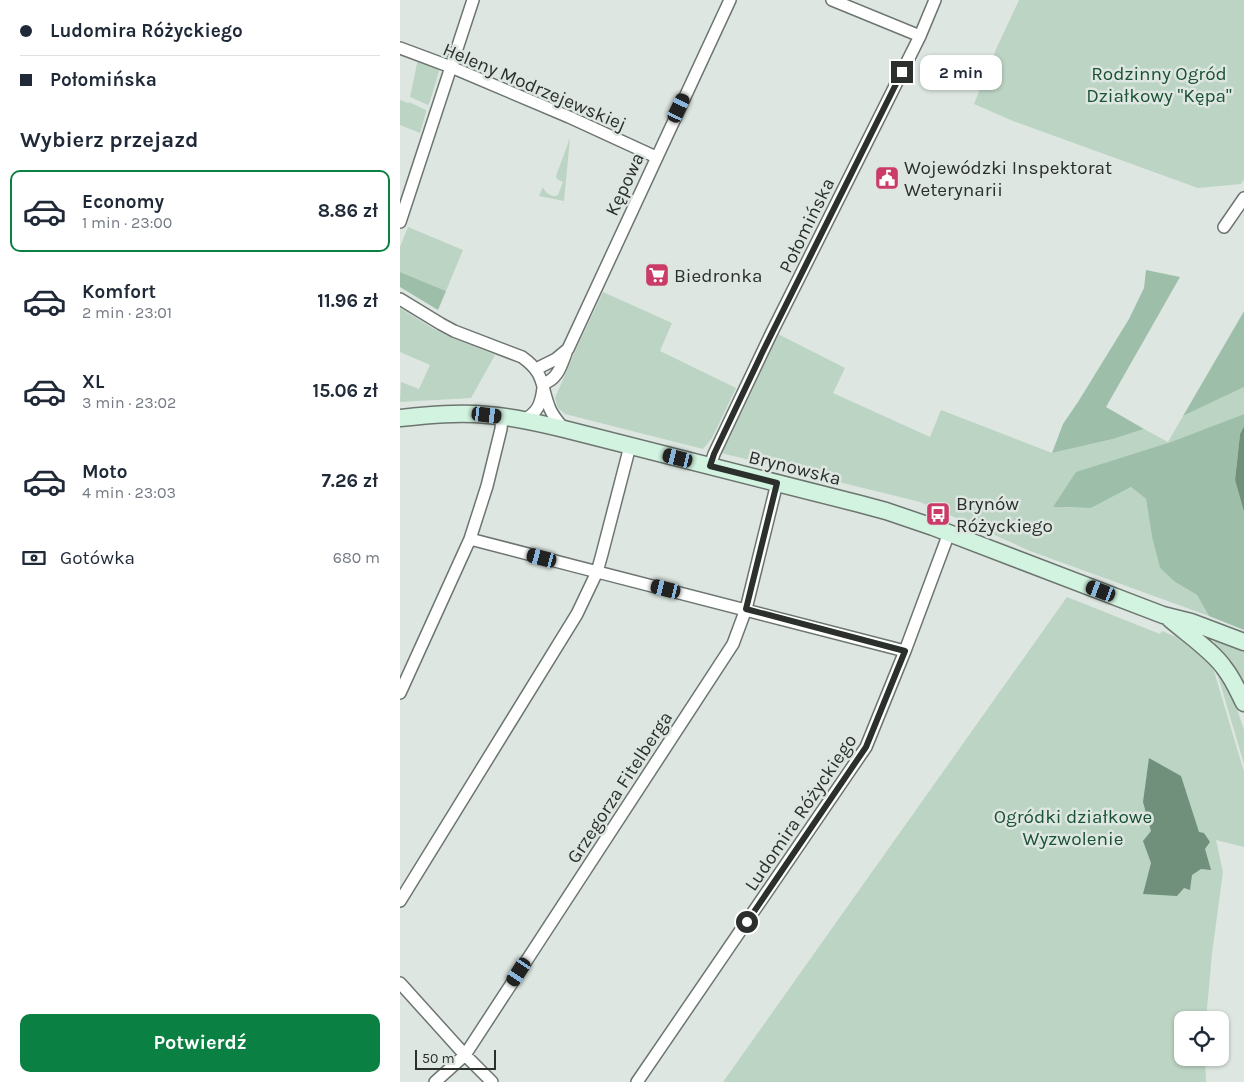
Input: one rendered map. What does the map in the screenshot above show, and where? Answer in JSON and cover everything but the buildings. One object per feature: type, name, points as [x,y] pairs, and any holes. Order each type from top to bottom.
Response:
[{"type":"main road","name":"Brynowska","points":[[400,418],[438,414],[471,414],[524,420],[886,511],[949,533],[1166,616]]},
{"type":"main road","points":[[1166,616],[1191,622],[1244,642]]},
{"type":"main road","points":[[1166,616],[1216,658],[1225,668],[1244,703]]},
{"type":"street","points":[[400,222],[473,0]]},
{"type":"street","name":"Kępowa","points":[[544,384],[550,382],[557,375],[730,0]]},
{"type":"street","points":[[832,0],[920,36]]},
{"type":"street","name":"Połomińska","points":[[710,466],[751,376],[920,36],[935,0]]},
{"type":"street","name":"Heleny Modrzejewskiej","points":[[400,48],[451,67],[569,117],[656,158]]},
{"type":"street","points":[[1224,227],[1244,198]]},
{"type":"street","points":[[400,299],[454,331],[522,357],[530,362],[544,384],[544,408],[564,429]]},
{"type":"street","points":[[536,369],[556,359],[568,349]]},
{"type":"street","points":[[524,420],[544,408]]},
{"type":"street","points":[[541,424],[538,412],[544,408]]},
{"type":"street","points":[[400,692],[470,539],[487,486],[501,429],[502,416]]},
{"type":"street","points":[[400,901],[577,614],[602,554],[630,446]]},
{"type":"street","name":"Grzegorza Fitelberga","points":[[435,1082],[465,1055],[733,644],[746,609],[777,483]]},
{"type":"street","name":"Ludomira Różyckiego","points":[[637,1082],[866,747],[905,651],[949,533]]},
{"type":"street","points":[[470,539],[905,651]]},
{"type":"street","points":[[400,983],[492,1082]]},
{"type":"green space","name":"Rodzinny Ogród Działkowy \"Kępa\"","points":[[1019,0],[1244,0],[1244,179],[1241,184],[1198,188],[1013,121],[974,104],[997,47]]},
{"type":"green space","points":[[418,59],[440,68],[428,105],[410,97]]},
{"type":"green space","points":[[400,100],[426,110],[420,133],[400,125]]},
{"type":"green space","points":[[570,138],[564,201],[539,196],[543,187],[549,194],[553,196],[558,195],[563,182],[557,179],[556,176]]},
{"type":"green space","points":[[408,227],[463,250],[446,291],[400,272],[400,247]]},
{"type":"green space","points":[[603,292],[672,323],[660,351],[736,388],[712,438],[703,449],[565,414],[558,408],[555,398]]},
{"type":"green space","points":[[400,308],[448,336],[495,355],[471,398],[400,402],[401,382],[419,389],[430,365],[400,352]]},
{"type":"green space","points":[[776,333],[845,368],[833,393],[930,437],[941,410],[1052,453],[1113,439],[1144,429],[1168,442],[1183,416],[1244,387],[1244,414],[1168,443],[1053,506],[1091,508],[1131,487],[1146,499],[1152,537],[1160,568],[1175,582],[1197,595],[1209,616],[1030,551],[920,502],[721,453]]},
{"type":"green space","name":"Ogródki działkowe Wyzwolenie","points":[[1067,597],[1160,634],[1162,631],[1181,639],[1210,664],[1214,671],[1244,772],[1244,847],[1216,840],[1223,872],[1212,953],[1207,1011],[1174,1011],[1174,1066],[1205,1066],[1206,1082],[723,1082]]},
{"type":"green space","points":[[1215,639],[1244,647],[1244,687],[1214,645]]},
{"type":"green space","points":[[1216,669],[1222,674],[1232,694],[1244,730],[1244,764]]},
{"type":"shaded area","points":[[1146,270],[1180,277],[1106,407],[1144,429],[1113,439],[1052,453],[1063,424],[1129,319],[1144,288]]},
{"type":"shaded area","points":[[400,272],[446,291],[438,310],[400,287]]},
{"type":"shaded area","points":[[1244,311],[1244,387],[1183,416],[1243,313]]},
{"type":"shaded area","points":[[1244,414],[1244,426],[1240,434],[1235,480],[1244,512],[1244,630],[1209,616],[1197,595],[1175,582],[1160,568],[1152,537],[1146,499],[1131,487],[1091,508],[1053,507],[1076,472],[1168,443]]},
{"type":"shaded area","points":[[1244,426],[1244,512],[1235,480],[1240,434]]},
{"type":"shaded area","points":[[1149,758],[1181,776],[1199,832],[1204,833],[1210,842],[1205,849],[1211,870],[1201,869],[1192,875],[1190,890],[1184,888],[1177,896],[1143,894],[1151,863],[1143,841],[1151,831],[1143,802]]},
{"type":"place","name":"Wojewódzki Inspektorat Weterynarii","points":[[887,178]]},
{"type":"place","name":"Biedronka","points":[[657,275]]},
{"type":"place","name":"Brynów Różyckiego","points":[[938,514]]},
{"type":"route","points":[[747,922],[866,747],[905,651],[746,609],[777,483],[710,466],[755,368],[902,72]]}]
